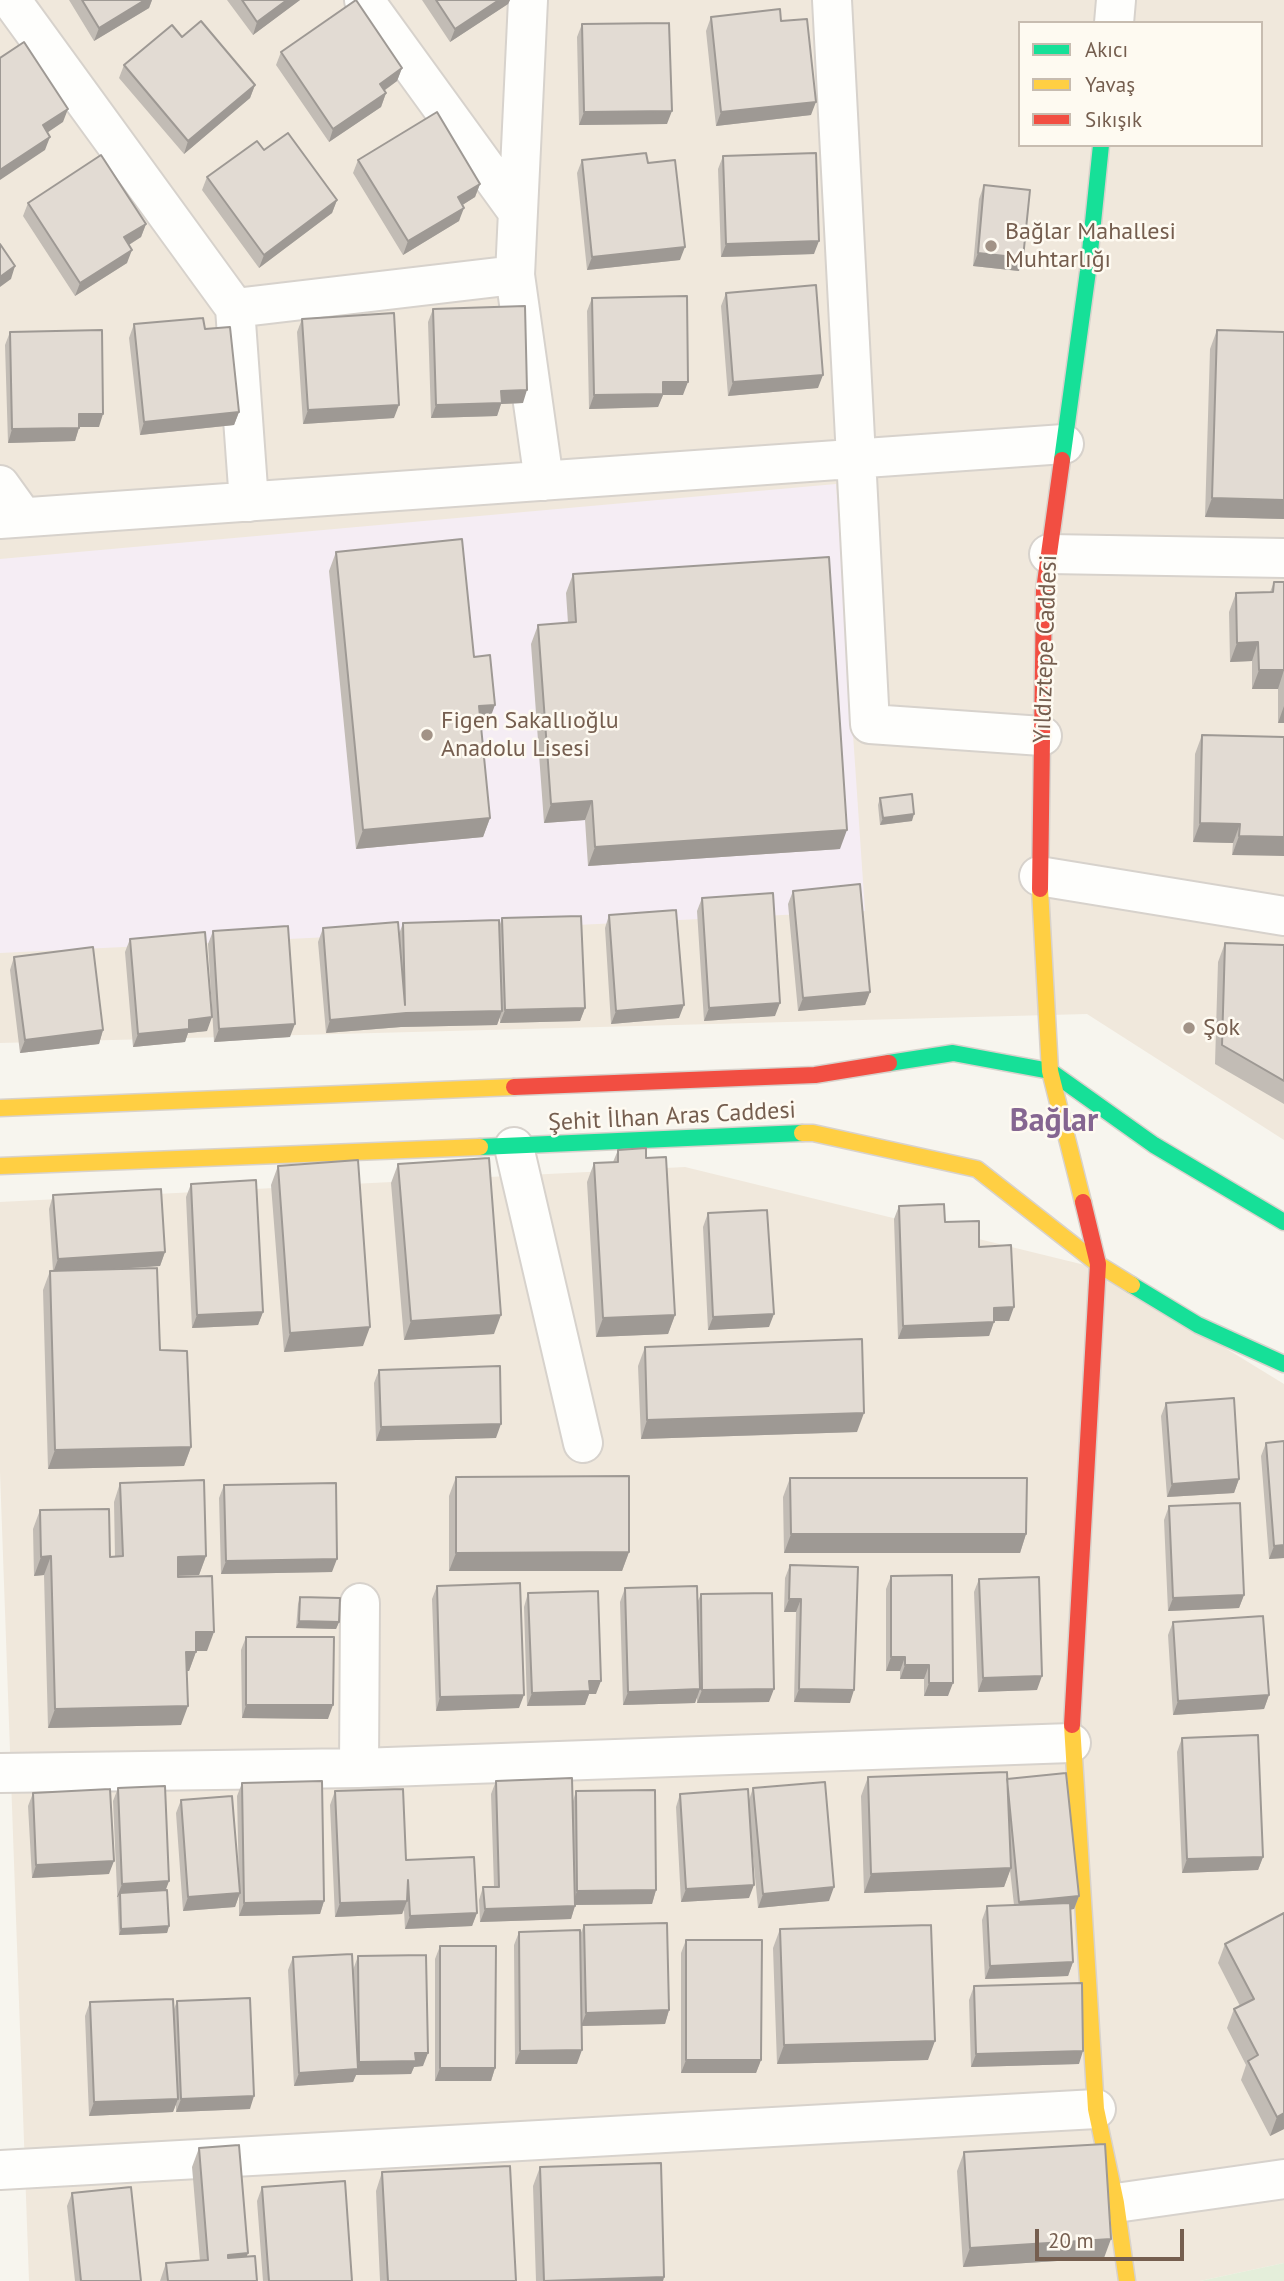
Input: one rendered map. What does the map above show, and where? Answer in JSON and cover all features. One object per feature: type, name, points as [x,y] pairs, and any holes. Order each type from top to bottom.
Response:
[{"type":"main road","name":"Yıldıztepe Caddesi","points":[[1101,147],[1088,271],[1044,590],[1040,876],[1050,1071],[1098,1264],[1071,1743],[1096,2109],[1116,2203],[1127,2281]]},
{"type":"main road","name":"Şehit İlhan Aras Caddesi","points":[[0,1108],[815,1075],[953,1052],[1050,1071],[1154,1144],[1284,1222]]},
{"type":"main road","name":"Şehit İlhan Aras Caddesi","points":[[0,1166],[813,1133],[977,1169],[1098,1264],[1198,1325],[1284,1364]]},
{"type":"street","points":[[11,0],[235,308],[249,502]]},
{"type":"street","points":[[364,0],[517,211]]},
{"type":"street","points":[[528,0],[515,275],[544,481]]},
{"type":"street","points":[[832,0],[870,724],[1042,736]]},
{"type":"street","points":[[1114,21],[1116,0]]},
{"type":"street","points":[[235,308],[515,275]]},
{"type":"street","points":[[0,485],[12,518],[1064,444]]},
{"type":"street","points":[[1049,554],[1284,558]]},
{"type":"street","points":[[1040,876],[1284,916]]},
{"type":"street","points":[[514,1147],[583,1443]]},
{"type":"street","points":[[359,1768],[360,1603]]},
{"type":"street","points":[[0,1773],[359,1768],[1071,1743]]},
{"type":"street","points":[[0,2170],[1096,2109]]},
{"type":"street","points":[[1116,2203],[1284,2179]]},
{"type":"shaded area","points":[[0,0],[1284,0],[1284,1140],[1087,1014],[0,1043]]},
{"type":"shaded area","name":"Figen Sakallıoğlu Anadolu Lisesi","points":[[836,484],[865,911],[0,953],[0,559]]},
{"type":"shaded area","points":[[685,1167],[1093,1267],[1284,1384],[1284,2263],[1200,2281],[29,2281],[0,1472],[0,1202]]},
{"type":"green space","points":[[1284,2263],[1284,2281],[1200,2281]]},
{"type":"building","points":[[82,0],[145,0],[99,28]]},
{"type":"building","points":[[242,0],[287,0],[257,22]]},
{"type":"building","points":[[356,0],[402,68],[380,84],[386,93],[333,129],[281,52]]},
{"type":"building","points":[[436,0],[499,0],[455,29]]},
{"type":"building","points":[[780,9],[781,21],[807,19],[816,102],[721,112],[711,17]]},
{"type":"building","points":[[201,21],[255,85],[188,141],[124,65],[172,25],[182,37]]},
{"type":"building","points":[[669,23],[672,111],[584,112],[582,24]]},
{"type":"building","points":[[24,42],[68,109],[43,125],[50,137],[0,170],[0,58]]},
{"type":"building","points":[[437,112],[480,184],[458,197],[464,208],[408,241],[358,160]]},
{"type":"building","points":[[288,133],[337,200],[264,255],[207,177],[257,141],[264,150]]},
{"type":"building","points":[[646,153],[648,163],[675,160],[685,247],[592,257],[582,160]]},
{"type":"building","points":[[816,153],[819,241],[726,244],[723,156]]},
{"type":"building","points":[[101,155],[146,224],[124,237],[132,250],[80,283],[28,203]]},
{"type":"building","points":[[984,185],[1030,190],[1023,258],[978,253]]},
{"type":"building","points":[[0,244],[15,266],[0,277]]},
{"type":"building","points":[[816,285],[823,375],[733,382],[726,293]]},
{"type":"building","points":[[687,296],[688,382],[663,382],[663,394],[594,395],[592,298]]},
{"type":"building","points":[[525,306],[527,390],[501,391],[502,403],[436,405],[433,309]]},
{"type":"building","points":[[394,313],[399,405],[308,410],[302,319]]},
{"type":"building","points":[[203,318],[205,329],[230,327],[239,412],[144,422],[134,324]]},
{"type":"building","points":[[102,330],[103,414],[79,414],[79,428],[12,429],[10,332]]},
{"type":"building","points":[[1217,330],[1284,332],[1284,500],[1212,498]]},
{"type":"building","points":[[462,539],[474,657],[490,655],[495,705],[479,706],[490,818],[363,830],[336,552]]},
{"type":"building","points":[[829,557],[847,830],[595,847],[592,801],[551,804],[538,625],[576,622],[573,574]]},
{"type":"building","points":[[1274,582],[1284,582],[1284,670],[1259,670],[1258,642],[1237,643],[1236,593],[1273,592]]},
{"type":"building","points":[[1202,735],[1284,737],[1284,837],[1239,836],[1240,824],[1200,823]]},
{"type":"building","points":[[912,794],[914,814],[883,818],[880,798]]},
{"type":"building","points":[[860,884],[870,992],[803,998],[793,891]]},
{"type":"building","points":[[773,893],[780,1003],[709,1008],[702,898]]},
{"type":"building","points":[[676,910],[684,1005],[616,1011],[609,915]]},
{"type":"building","points":[[581,916],[585,1008],[505,1010],[502,918]]},
{"type":"building","points":[[499,920],[502,1011],[406,1013],[330,1020],[323,928],[398,922],[405,1005],[403,923]]},
{"type":"building","points":[[288,926],[295,1024],[219,1029],[213,931]]},
{"type":"building","points":[[205,932],[212,1017],[189,1020],[189,1029],[138,1034],[130,939]]},
{"type":"building","points":[[1225,943],[1284,945],[1284,1081],[1222,1045]]},
{"type":"building","points":[[93,947],[103,1030],[25,1040],[14,957]]},
{"type":"building","points":[[646,1148],[646,1158],[666,1157],[675,1315],[603,1318],[594,1163],[618,1162],[618,1150]]},
{"type":"building","points":[[489,1158],[501,1315],[411,1321],[398,1164]]},
{"type":"building","points":[[358,1160],[370,1327],[290,1333],[278,1166]]},
{"type":"building","points":[[256,1180],[263,1312],[197,1315],[191,1184]]},
{"type":"building","points":[[161,1189],[165,1252],[58,1259],[53,1195]]},
{"type":"building","points":[[944,1204],[945,1222],[979,1221],[979,1247],[1011,1245],[1014,1307],[994,1308],[994,1322],[903,1326],[899,1206]]},
{"type":"building","points":[[767,1210],[774,1314],[713,1317],[708,1213]]},
{"type":"building","points":[[157,1268],[160,1350],[187,1351],[191,1447],[55,1450],[50,1271]]},
{"type":"building","points":[[862,1339],[864,1413],[647,1420],[645,1347]]},
{"type":"building","points":[[500,1366],[501,1424],[381,1427],[379,1370]]},
{"type":"building","points":[[1234,1398],[1239,1479],[1172,1484],[1166,1403]]},
{"type":"building","points":[[1284,1441],[1284,1545],[1274,1546],[1266,1443]]},
{"type":"building","points":[[629,1476],[629,1552],[456,1553],[456,1477]]},
{"type":"building","points":[[790,1478],[1027,1478],[1026,1534],[791,1534]]},
{"type":"building","points":[[204,1480],[206,1556],[178,1557],[178,1577],[212,1576],[214,1632],[196,1632],[196,1652],[186,1652],[188,1706],[55,1709],[51,1556],[41,1557],[40,1510],[109,1509],[110,1557],[123,1556],[120,1483]]},
{"type":"building","points":[[336,1483],[337,1559],[226,1561],[224,1485]]},
{"type":"building","points":[[1240,1503],[1244,1595],[1173,1598],[1169,1506]]},
{"type":"building","points":[[790,1565],[858,1567],[854,1690],[799,1689],[801,1599],[789,1599]]},
{"type":"building","points":[[952,1575],[953,1683],[929,1683],[929,1665],[905,1665],[905,1657],[891,1657],[891,1576]]},
{"type":"building","points":[[1039,1577],[1042,1676],[983,1678],[979,1579]]},
{"type":"building","points":[[520,1583],[524,1695],[440,1697],[437,1586]]},
{"type":"building","points":[[697,1586],[700,1689],[628,1692],[625,1588]]},
{"type":"building","points":[[598,1591],[601,1681],[589,1681],[590,1691],[532,1693],[528,1593]]},
{"type":"building","points":[[772,1593],[774,1689],[702,1690],[701,1594]]},
{"type":"building","points":[[300,1597],[340,1598],[339,1622],[299,1621]]},
{"type":"building","points":[[1263,1616],[1269,1695],[1178,1701],[1173,1622]]},
{"type":"building","points":[[246,1637],[334,1637],[333,1705],[246,1705]]},
{"type":"building","points":[[1258,1735],[1263,1857],[1187,1859],[1182,1738]]},
{"type":"building","points":[[1007,1772],[1011,1868],[871,1874],[868,1777]]},
{"type":"building","points":[[1066,1773],[1079,1896],[1019,1902],[1007,1779]]},
{"type":"building","points":[[572,1778],[575,1906],[485,1909],[483,1887],[499,1887],[496,1781]]},
{"type":"building","points":[[322,1781],[324,1901],[244,1903],[242,1783]]},
{"type":"building","points":[[825,1782],[834,1887],[763,1894],[753,1788]]},
{"type":"building","points":[[165,1786],[169,1881],[122,1884],[118,1788]]},
{"type":"building","points":[[110,1789],[114,1861],[36,1865],[33,1793]]},
{"type":"building","points":[[403,1789],[406,1860],[474,1857],[477,1913],[410,1916],[408,1880],[407,1901],[340,1903],[335,1791]]},
{"type":"building","points":[[748,1789],[754,1885],[686,1889],[680,1794]]},
{"type":"building","points":[[655,1790],[656,1890],[577,1891],[576,1791]]},
{"type":"building","points":[[232,1796],[240,1893],[188,1897],[181,1800]]},
{"type":"building","points":[[167,1890],[169,1926],[121,1929],[120,1893]]},
{"type":"building","points":[[1070,1903],[1073,1962],[990,1966],[987,1906]]},
{"type":"building","points":[[1284,1913],[1284,2113],[1277,2117],[1248,2061],[1258,2055],[1234,2009],[1254,1999],[1225,1944]]},
{"type":"building","points":[[667,1923],[669,2010],[586,2013],[584,1925]]},
{"type":"building","points":[[931,1925],[935,2041],[784,2045],[780,1929]]},
{"type":"building","points":[[580,1930],[582,2050],[520,2051],[519,1932]]},
{"type":"building","points":[[686,1940],[762,1940],[761,2060],[686,2060]]},
{"type":"building","points":[[440,1946],[496,1946],[495,2068],[440,2068]]},
{"type":"building","points":[[352,1954],[358,2069],[299,2073],[293,1957]]},
{"type":"building","points":[[426,1955],[428,2053],[415,2053],[416,2061],[359,2062],[358,1956]]},
{"type":"building","points":[[1082,1983],[1083,2051],[976,2054],[974,1986]]},
{"type":"building","points":[[250,1998],[254,2096],[181,2099],[177,2001]]},
{"type":"building","points":[[173,1999],[178,2099],[94,2102],[90,2002]]},
{"type":"building","points":[[1105,2144],[1111,2239],[970,2248],[964,2152]]},
{"type":"building","points":[[239,2145],[248,2253],[228,2255],[228,2258],[255,2256],[257,2281],[168,2281],[166,2263],[208,2260],[199,2148]]},
{"type":"building","points":[[661,2163],[664,2277],[544,2281],[540,2167]]},
{"type":"building","points":[[510,2166],[516,2281],[388,2281],[382,2172]]},
{"type":"building","points":[[345,2181],[352,2281],[269,2281],[262,2187]]},
{"type":"building","points":[[131,2187],[141,2281],[81,2281],[72,2193]]},
{"type":"traffic: fast","points":[[1062,460],[1088,271],[1101,147]]},
{"type":"traffic: fast","points":[[889,1063],[953,1053],[1050,1071],[1154,1145],[1284,1222]]},
{"type":"traffic: fast","points":[[480,1147],[802,1133]]},
{"type":"traffic: fast","points":[[1132,1285],[1198,1325],[1284,1364]]},
{"type":"traffic: slow","points":[[1040,889],[1050,1071],[1083,1202]]},
{"type":"traffic: slow","points":[[0,1108],[514,1087]]},
{"type":"traffic: slow","points":[[802,1133],[813,1133],[977,1169],[1098,1264],[1132,1285]]},
{"type":"traffic: slow","points":[[0,1166],[480,1147]]},
{"type":"traffic: slow","points":[[1072,1725],[1096,2109],[1116,2203],[1127,2281]]},
{"type":"traffic: jam","points":[[1040,889],[1044,590],[1062,460]]},
{"type":"traffic: jam","points":[[514,1087],[815,1075],[889,1063]]},
{"type":"traffic: jam","points":[[1072,1725],[1098,1264],[1083,1202]]},
{"type":"place","name":"Bağlar Mahallesi Muhtarlığı","points":[[991,246]]},
{"type":"place","name":"Figen Sakallıoğlu Anadolu Lisesi","points":[[427,735]]},
{"type":"place","name":"Şok","points":[[1189,1028]]},
{"type":"district","name":"Bağlar","points":[[1054,1122]]}]
